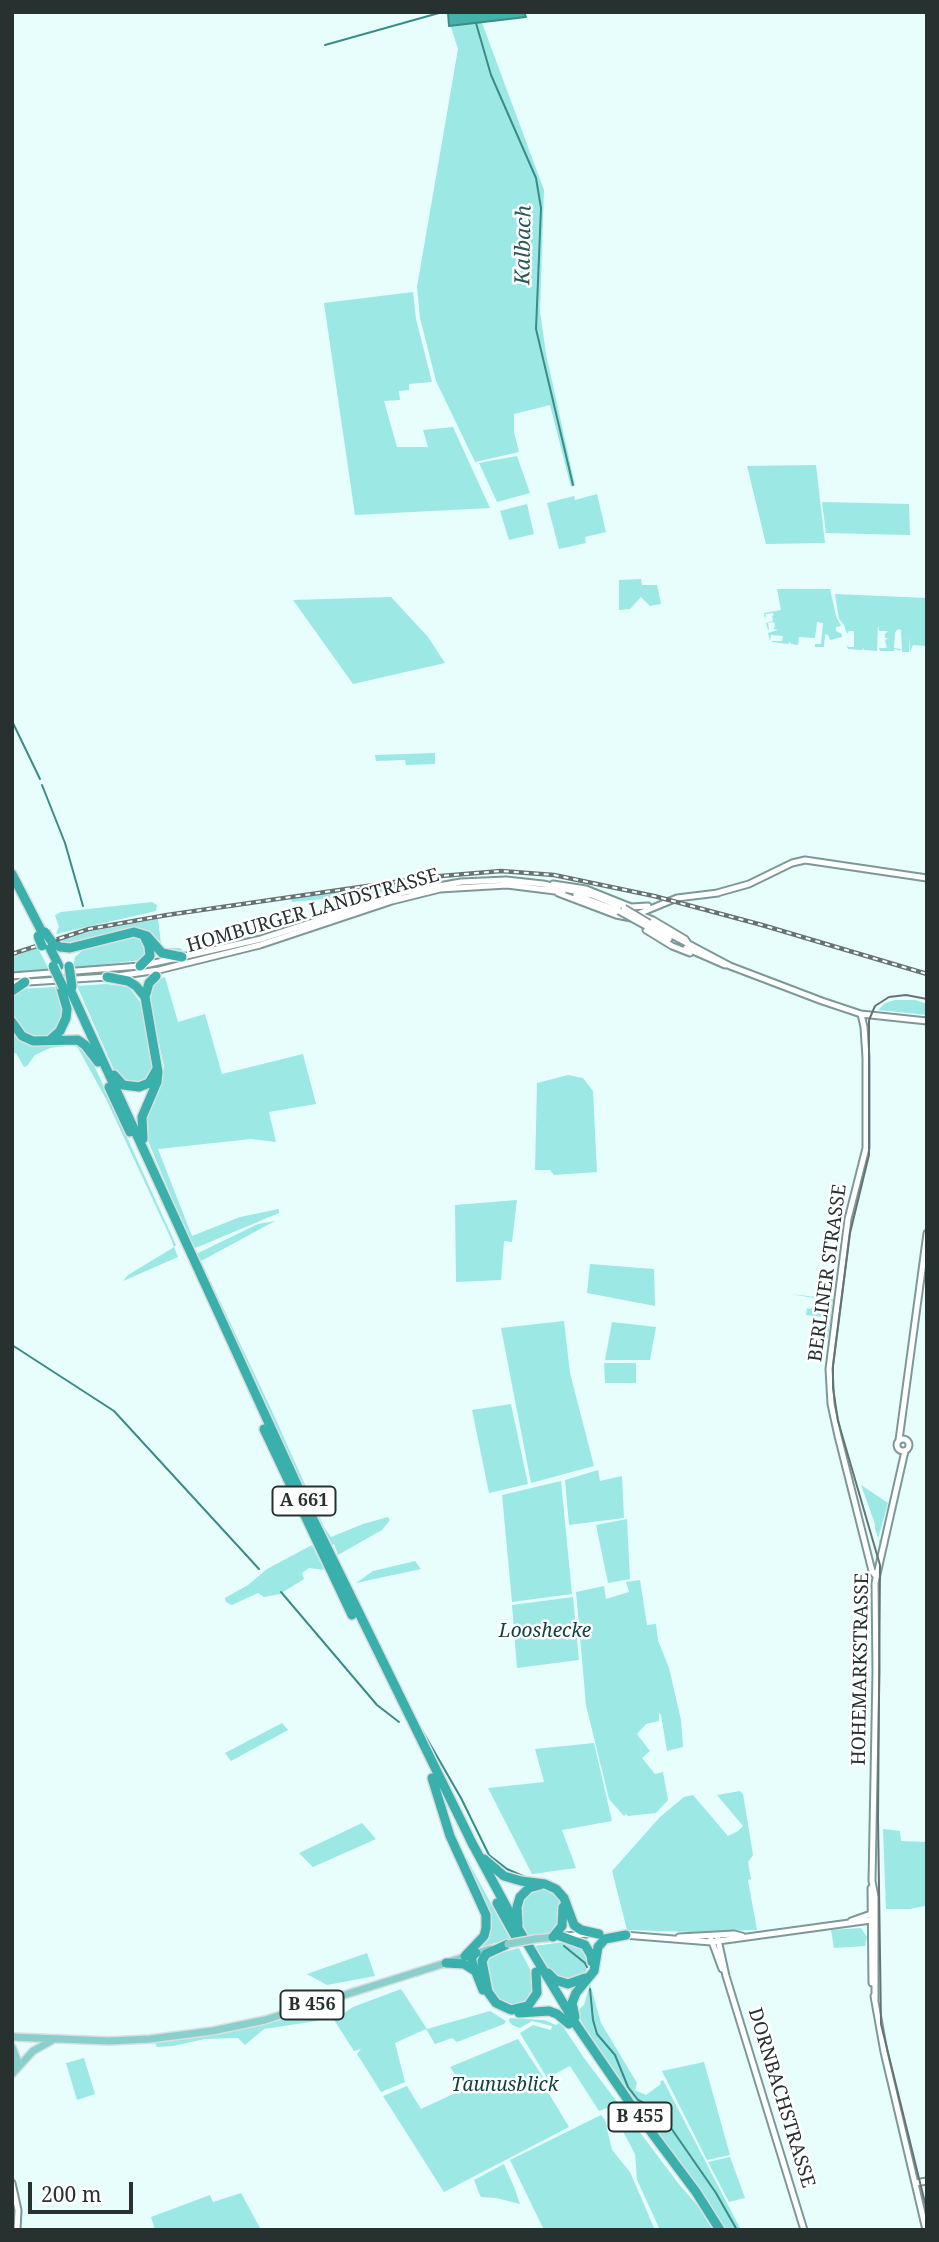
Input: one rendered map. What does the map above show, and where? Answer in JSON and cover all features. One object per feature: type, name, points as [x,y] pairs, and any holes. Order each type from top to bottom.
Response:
[{"type":"highway","points":[[12,874],[60,969],[66,987],[65,1023],[57,1034],[46,1041]]},
{"type":"highway","points":[[12,887],[42,934]]},
{"type":"highway","points":[[47,944],[66,948],[129,933],[142,934],[162,953],[179,962]]},
{"type":"highway","points":[[140,966],[149,959],[150,953],[148,942],[142,934]]},
{"type":"highway","points":[[60,969],[83,945]]},
{"type":"highway","points":[[60,969],[66,987]]},
{"type":"highway","points":[[12,1022],[26,1038],[46,1041],[78,1040],[119,1082],[134,1087],[149,1083],[157,1064],[145,997],[147,987],[156,976]]},
{"type":"highway","points":[[107,977],[128,981],[145,997]]},
{"type":"highway","points":[[12,990],[25,982]]},
{"type":"highway","name":"A 661","points":[[66,987],[76,1001],[101,1062],[147,1155],[315,1524],[472,1843],[538,1968],[562,1983],[574,1983],[587,1976],[592,1961],[588,1950],[580,1942],[556,1936]]},
{"type":"highway","name":"A 661","points":[[66,987],[305,1518],[480,1872],[573,2025]]},
{"type":"highway","name":"A 661","points":[[147,1155],[142,1123],[157,1082],[157,1064]]},
{"type":"highway","name":"A 661","points":[[432,1778],[450,1836],[487,1919],[481,1940],[465,1956]]},
{"type":"highway","name":"A 661","points":[[472,1843],[491,1867],[504,1876],[521,1881],[540,1882],[556,1888],[564,1898],[574,1925],[581,1930],[598,1934]]},
{"type":"highway","points":[[519,1930],[517,1911],[520,1897],[532,1886],[544,1886],[557,1893],[563,1905],[562,1926],[556,1936]]},
{"type":"highway","points":[[573,2025],[572,2003],[576,1993],[594,1971],[598,1947],[605,1939],[626,1935]]},
{"type":"highway","points":[[508,1944],[486,1954],[482,1961],[488,1992],[493,2000],[511,2010],[528,2006],[537,1993],[538,1968]]},
{"type":"highway","points":[[476,1953],[471,1959],[475,1971],[488,1998],[499,2009],[513,2013],[550,2011],[573,2025]]},
{"type":"highway","points":[[446,1963],[464,1964],[475,1971]]},
{"type":"highway","name":"B 455","points":[[573,2025],[720,2230]]},
{"type":"main road","name":"B 456","points":[[12,2037],[55,2040],[150,2039],[219,2029],[264,2020],[508,1944],[556,1936]]},
{"type":"main road","points":[[12,2072],[41,2045],[55,2040]]},
{"type":"main road","points":[[12,2047],[17,2056],[12,2072]]},
{"type":"street","points":[[631,907],[659,904],[692,894],[743,890],[792,863],[805,860],[927,878]]},
{"type":"street","name":"HOMBURGER LANDSTRASSE","points":[[12,976],[179,962],[261,939],[413,890],[485,880],[543,886],[592,895],[649,923]]},
{"type":"street","name":"HOMBURGER LANDSTRASSE","points":[[12,983],[107,977],[260,945],[392,901],[440,889],[486,884],[543,886]]},
{"type":"street","points":[[543,886],[564,884],[586,889],[631,907],[649,923],[703,957]]},
{"type":"street","points":[[543,886],[616,915],[639,916],[659,904]]},
{"type":"street","points":[[639,916],[659,904]]},
{"type":"street","points":[[649,923],[652,909]]},
{"type":"street","points":[[639,916],[642,927],[672,946],[861,1014],[927,1021]]},
{"type":"street","points":[[649,923],[729,966]]},
{"type":"street","points":[[156,976],[179,962]]},
{"type":"street","name":"BERLINER STRASSE","points":[[861,1014],[866,1058],[866,1148],[848,1219],[829,1369],[832,1411],[839,1444],[875,1575]]},
{"type":"street","points":[[902,1440],[909,1444],[903,1450],[897,1446],[902,1440],[901,1428],[927,1233]]},
{"type":"street","name":"HOHEMARKSTRASSE","points":[[875,1999],[872,1885],[875,1575],[903,1450]]},
{"type":"street","points":[[556,1936],[598,1934],[714,1939],[845,1923],[872,1917]]},
{"type":"street","name":"HOHEMARKSTRASSE","points":[[872,1917],[871,1973],[881,2042],[926,2230]]},
{"type":"street","points":[[845,1923],[862,1925],[870,1931]]},
{"type":"street","name":"DORNBACHSTRASSE","points":[[714,1939],[804,2230]]},
{"type":"street","points":[[915,2183],[927,2181]]},
{"type":"street","points":[[12,2183],[18,2210],[17,2230]]},
{"type":"green space","points":[[446,12],[478,12],[544,190],[540,311],[546,354],[575,485],[571,487],[550,405],[514,414],[514,432],[519,452],[475,462],[436,381],[420,318],[417,287],[458,49]]},
{"type":"green space","points":[[413,292],[416,319],[432,382],[409,384],[409,390],[399,391],[400,400],[384,401],[397,447],[428,447],[423,430],[453,427],[490,508],[355,515],[324,303]]},
{"type":"green space","points":[[517,456],[530,493],[497,502],[479,463]]},
{"type":"green space","points":[[816,465],[825,543],[766,544],[747,466]]},
{"type":"green space","points":[[597,494],[606,532],[585,537],[586,543],[559,549],[547,503],[574,496],[575,500]]},
{"type":"green space","points":[[822,502],[909,504],[910,535],[826,533]]},
{"type":"green space","points":[[527,504],[534,534],[509,540],[500,511]]},
{"type":"green space","points":[[641,579],[642,585],[657,585],[661,604],[650,606],[641,597],[630,609],[619,610],[619,580]]},
{"type":"green space","points":[[777,589],[830,589],[841,626],[836,627],[836,631],[842,634],[842,637],[830,640],[825,634],[824,647],[815,647],[815,644],[821,644],[823,623],[817,622],[815,638],[799,637],[798,645],[772,642],[782,641],[783,636],[771,635],[770,641],[768,633],[778,630],[774,629],[773,622],[768,623],[768,630],[766,623],[773,621],[774,615],[766,614],[765,620],[764,613],[781,610]]},
{"type":"green space","points":[[835,594],[927,598],[927,646],[913,645],[910,652],[909,636],[909,652],[902,652],[901,630],[898,629],[895,633],[894,648],[901,651],[880,651],[879,648],[887,648],[885,640],[888,638],[885,638],[885,634],[888,631],[879,631],[878,625],[877,651],[848,649],[846,644],[848,647],[854,647],[854,631],[847,634],[839,619]]},
{"type":"green space","points":[[391,597],[428,637],[445,663],[353,684],[293,600]]},
{"type":"green space","points":[[435,753],[435,764],[406,765],[405,760],[376,761],[375,755]]},
{"type":"green space","points":[[433,879],[435,881],[408,884],[374,894],[292,902],[291,898]]},
{"type":"green space","points":[[152,902],[157,905],[156,911],[56,934],[59,927],[55,915],[61,912]]},
{"type":"green space","points":[[158,919],[161,944],[166,948],[180,948],[183,951],[164,951],[146,932],[69,944],[56,942],[92,931]]},
{"type":"green space","points":[[136,936],[146,946],[147,956],[142,960],[73,968],[75,957],[84,949]]},
{"type":"green space","points":[[38,948],[50,972],[12,974],[12,957]]},
{"type":"green space","points":[[165,977],[178,1022],[205,1014],[222,1074],[303,1054],[316,1104],[269,1112],[276,1142],[251,1139],[158,1149],[192,1236],[240,1217],[279,1209],[279,1213],[193,1249],[146,1136],[146,1121],[161,1083],[164,1066],[148,994],[157,980]]},
{"type":"green space","points":[[106,984],[129,987],[140,1002],[153,1067],[147,1080],[133,1085],[119,1078],[114,1070],[77,986]]},
{"type":"green space","points":[[55,987],[64,1010],[64,1020],[52,1035],[33,1038],[17,1026],[13,1016],[14,994],[18,989]]},
{"type":"green space","points":[[915,1000],[927,1004],[927,1015],[878,1010],[885,1003]]},
{"type":"green space","points":[[12,1028],[18,1036],[72,1040],[88,1052],[176,1245],[174,1247],[107,1101],[78,1048],[72,1045],[50,1048],[35,1055],[24,1067],[16,1053],[12,1055]]},
{"type":"green space","points":[[568,1075],[583,1078],[593,1091],[597,1172],[554,1175],[550,1170],[535,1170],[537,1083]]},
{"type":"green space","points":[[517,1200],[512,1242],[504,1241],[501,1280],[456,1282],[455,1205]]},
{"type":"green space","points":[[275,1221],[201,1261],[331,1537],[363,1524],[388,1517],[390,1520],[382,1530],[338,1555],[334,1544],[330,1546],[196,1254],[258,1224]]},
{"type":"green space","points":[[174,1247],[178,1257],[123,1281],[128,1275]]},
{"type":"green space","points":[[590,1264],[654,1269],[655,1306],[587,1293]]},
{"type":"green space","points":[[791,1294],[833,1299],[828,1338],[827,1331],[822,1328],[824,1317],[806,1315],[807,1308],[813,1309],[814,1298]]},
{"type":"green space","points":[[564,1321],[570,1373],[594,1466],[531,1483],[501,1328]]},
{"type":"green space","points":[[612,1322],[656,1327],[650,1360],[605,1360]]},
{"type":"green space","points":[[604,1363],[636,1363],[636,1383],[605,1383]]},
{"type":"green space","points":[[511,1404],[528,1484],[489,1493],[472,1410]]},
{"type":"green space","points":[[598,1470],[600,1481],[622,1476],[624,1518],[569,1525],[565,1480]]},
{"type":"green space","points":[[561,1481],[572,1594],[512,1602],[502,1495]]},
{"type":"green space","points":[[861,1485],[888,1503],[878,1538],[875,1524]]},
{"type":"green space","points":[[627,1519],[630,1579],[608,1583],[596,1525]]},
{"type":"green space","points":[[312,1545],[324,1570],[309,1568],[302,1573],[304,1579],[280,1594],[264,1597],[258,1593],[232,1605],[226,1602],[225,1598],[248,1585],[267,1569]]},
{"type":"green space","points":[[415,1561],[421,1569],[356,1583],[373,1571]]},
{"type":"green space","points":[[640,1580],[647,1625],[656,1624],[658,1640],[669,1668],[681,1720],[683,1747],[667,1751],[659,1713],[659,1721],[646,1724],[637,1734],[650,1751],[642,1758],[655,1774],[663,1772],[668,1800],[656,1813],[624,1816],[609,1799],[586,1705],[576,1592],[604,1586],[606,1599],[629,1592],[626,1582]]},
{"type":"green space","name":"Looshecke","points":[[573,1597],[579,1660],[517,1668],[512,1605]]},
{"type":"green space","points":[[282,1723],[288,1730],[231,1761],[225,1753]]},
{"type":"green space","points":[[594,1743],[612,1821],[562,1830],[576,1868],[532,1874],[488,1788],[544,1782],[535,1749]]},
{"type":"green space","points":[[740,1791],[743,1794],[753,1855],[748,1862],[751,1879],[748,1880],[757,1930],[627,1930],[612,1871],[660,1817],[684,1797],[693,1795],[728,1836],[738,1831],[743,1826],[717,1795]]},
{"type":"green space","points":[[448,1819],[510,1939],[481,1947],[488,1936],[488,1928]]},
{"type":"green space","points":[[362,1823],[376,1839],[313,1867],[299,1853]]},
{"type":"green space","points":[[883,1829],[900,1831],[901,1841],[927,1842],[925,1906],[886,1909]]},
{"type":"green space","points":[[533,1888],[549,1888],[560,1899],[562,1923],[553,1933],[528,1936],[521,1921],[520,1901]]},
{"type":"green space","points":[[861,1928],[867,1937],[865,1946],[834,1948],[831,1930]]},
{"type":"green space","points":[[564,1942],[583,1948],[589,1964],[584,1975],[563,1981],[551,1972],[534,1946]]},
{"type":"green space","points":[[519,1948],[537,1983],[528,2004],[511,2007],[493,1997],[484,1970],[486,1957]]},
{"type":"green space","points":[[367,1953],[375,1976],[327,1985],[307,1974]]},
{"type":"green space","points":[[590,1984],[601,2023],[637,2083],[635,2090],[646,2095],[663,2080],[741,2230],[723,2230],[602,2057],[576,2012],[584,2005]]},
{"type":"green space","points":[[401,1989],[427,2029],[490,2011],[506,2021],[457,2042],[452,2038],[435,2044],[426,2029],[395,2043],[405,2082],[381,2092],[357,2054],[361,2049],[354,2051],[334,2020],[353,2007]]},
{"type":"green space","points":[[322,2006],[324,2018],[264,2029],[245,2045],[238,2038],[205,2039],[157,2047],[155,2043],[240,2030]]},
{"type":"green space","points":[[510,2018],[544,2020],[556,2025],[560,2022],[713,2230],[660,2230],[637,2180],[635,2154],[612,2111],[607,2108],[599,2111],[570,2066],[547,2078],[520,2033],[533,2025],[551,2030],[552,2026],[532,2021],[520,2028],[512,2025]]},
{"type":"green space","name":"Taunusblick","points":[[518,2039],[543,2077],[540,2079],[569,2127],[444,2192],[383,2096],[407,2086],[421,2109],[464,2089],[450,2067]]},
{"type":"green space","points":[[84,2058],[95,2094],[77,2100],[66,2063]]},
{"type":"green space","points":[[704,2062],[730,2155],[707,2160],[662,2071]]},
{"type":"green space","points":[[601,2115],[605,2120],[612,2150],[630,2172],[655,2230],[544,2230],[510,2160]]},
{"type":"green space","points":[[730,2157],[745,2198],[729,2202],[708,2162]]},
{"type":"green space","points":[[504,2164],[520,2204],[481,2197],[479,2193],[474,2180]]},
{"type":"green space","points":[[241,2193],[260,2228],[155,2230],[151,2217],[210,2195],[213,2202]]},
{"type":"shaded area","points":[[448,12],[524,12],[526,17],[449,26]]},
{"type":"waterway","points":[[325,45],[439,13]]},
{"type":"waterway","name":"Kalbach","points":[[476,23],[491,75],[536,178],[541,208],[536,329],[573,485]]},
{"type":"waterway","points":[[12,721],[40,779]]},
{"type":"waterway","points":[[42,785],[65,843],[83,906]]},
{"type":"waterway","points":[[12,1345],[114,1411],[259,1569]]},
{"type":"waterway","points":[[281,1592],[377,1705],[399,1722]]},
{"type":"waterway","points":[[419,1725],[461,1798],[489,1855],[507,1869],[525,1877]]},
{"type":"waterway","points":[[564,1946],[587,1967]]},
{"type":"waterway","points":[[590,1989],[597,2034],[615,2055],[628,2087],[638,2100],[654,2108],[671,2128],[716,2193],[737,2230]]},
{"type":"tram line","points":[[927,999],[906,995],[889,997],[875,1006],[869,1020],[869,1155],[850,1233],[833,1366],[838,1421],[880,1565],[878,1819],[881,2024],[927,2211]]},
{"type":"railway","points":[[12,954],[89,929],[167,915],[429,877],[501,871],[554,875],[654,896],[927,974]]}]
